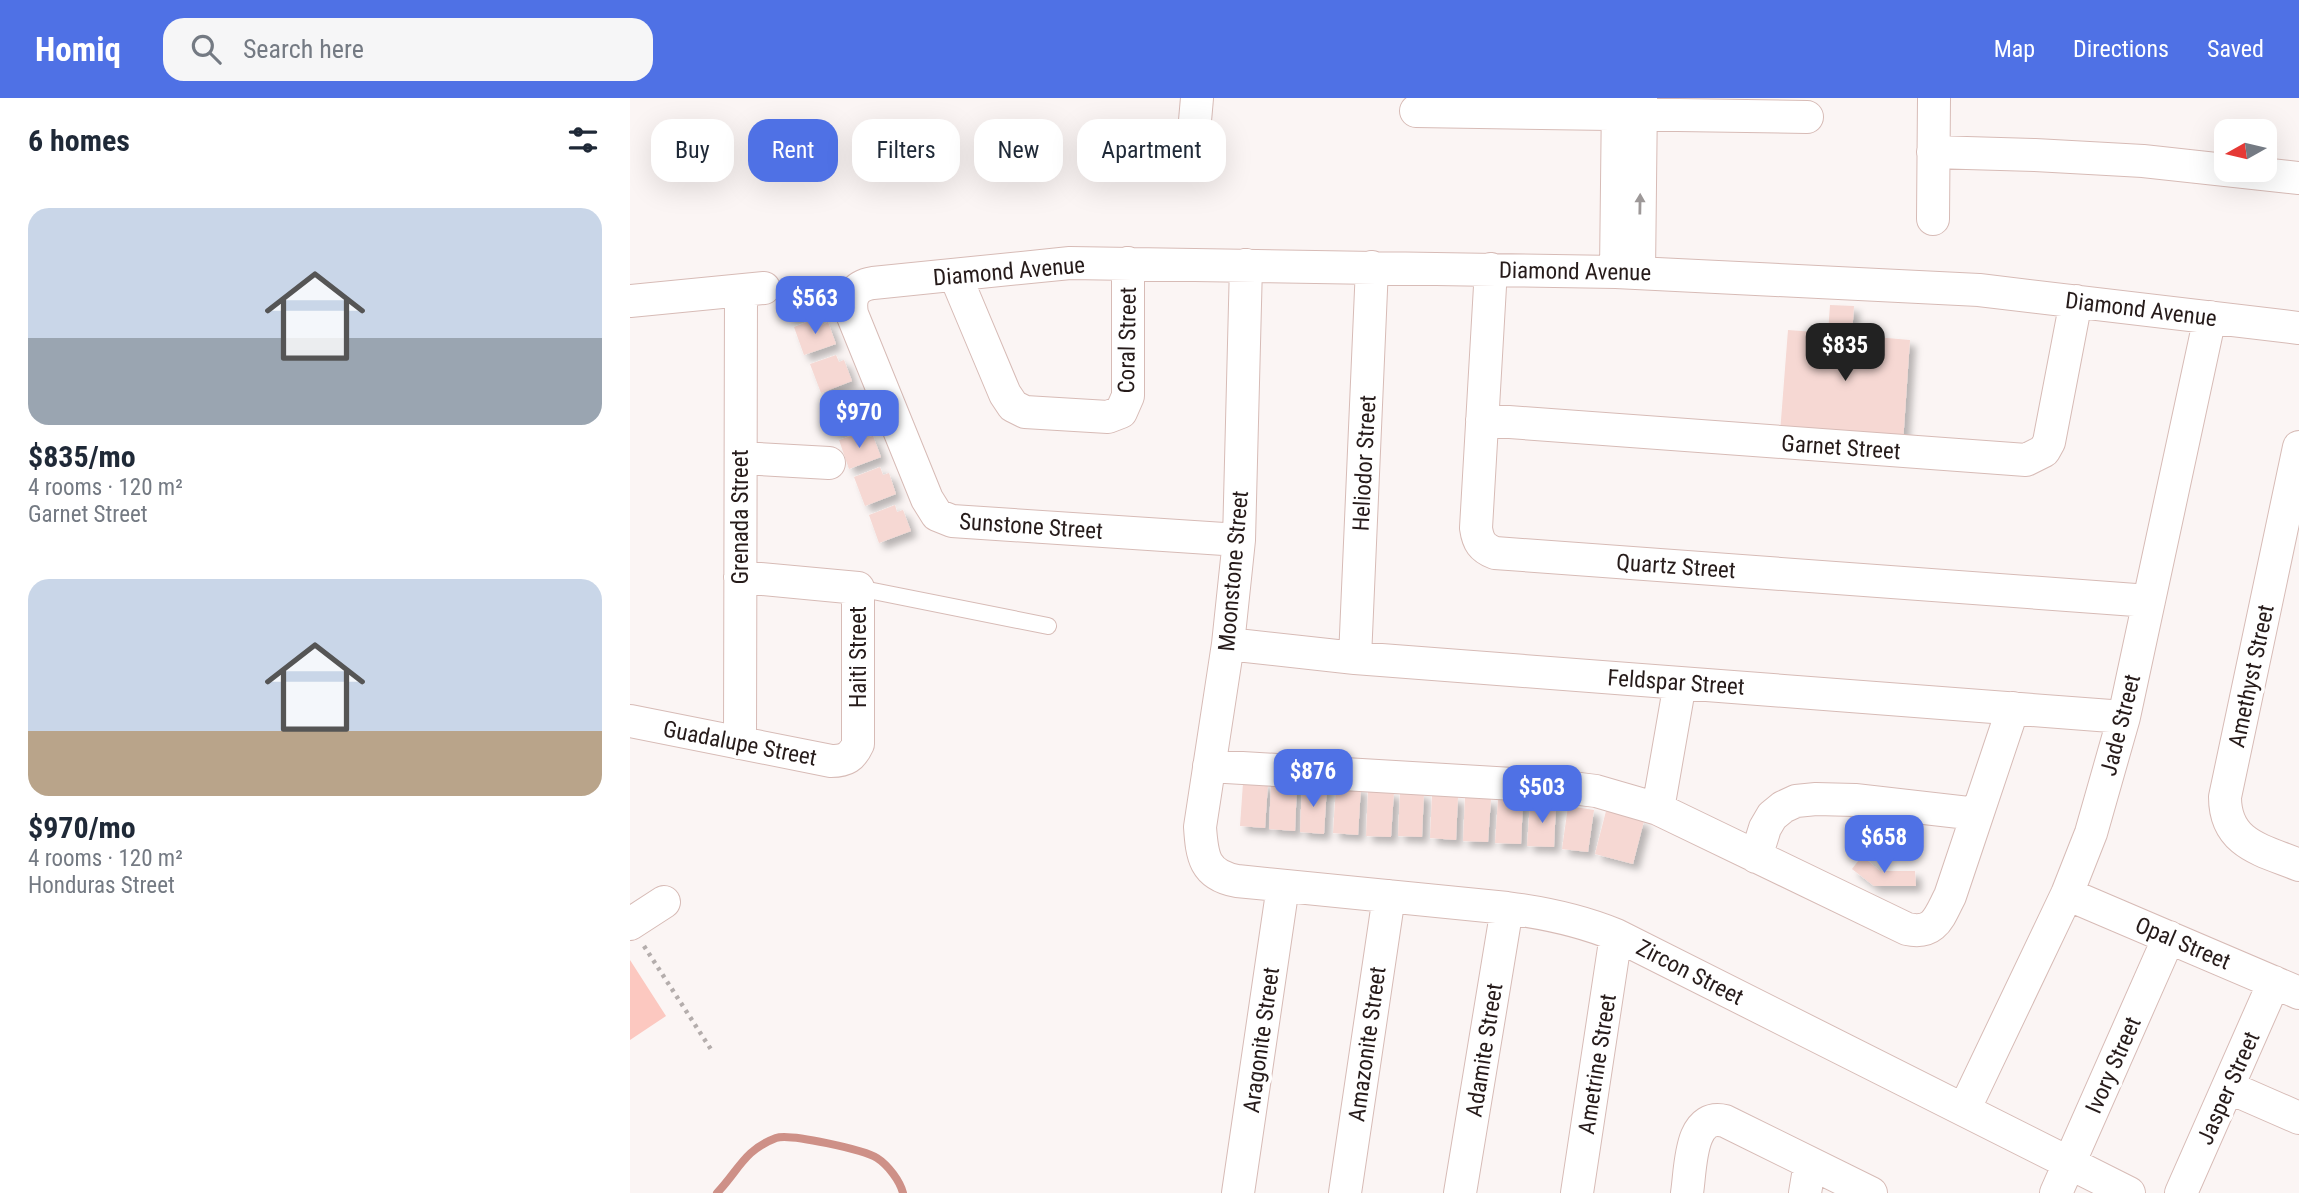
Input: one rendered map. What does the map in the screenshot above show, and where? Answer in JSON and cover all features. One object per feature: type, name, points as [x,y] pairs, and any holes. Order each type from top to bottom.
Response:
[{"type":"street","points":[[1195,119],[1197,98]]},
{"type":"street","points":[[1933,219],[1934,98]]},
{"type":"street","points":[[1416,111],[1629,106],[1808,117]]},
{"type":"street","points":[[1628,272],[1629,106]]},
{"type":"street","points":[[1933,152],[2143,161],[2299,178]]},
{"type":"street","name":"Diamond Avenue","points":[[853,293],[858,288],[873,283],[1070,263],[1628,272],[1979,290],[2299,328]]},
{"type":"street","name":"Coral Street","points":[[955,275],[1005,394],[1013,406],[1024,412],[1108,417],[1121,412],[1128,396],[1128,263]]},
{"type":"street","name":"Moonstone Street","points":[[1214,872],[1205,861],[1200,827],[1227,644],[1239,540],[1246,265]]},
{"type":"street","name":"Heliodor Street","points":[[1355,658],[1372,267]]},
{"type":"street","name":"Quartz Street","points":[[1490,269],[1476,527],[1480,544],[1495,553],[2149,601]]},
{"type":"street","name":"Grenada Street","points":[[630,301],[752,289],[741,458],[740,743]]},
{"type":"street","name":"Sunstone Street","points":[[853,293],[852,314],[927,499],[937,515],[953,521],[1239,540]]},
{"type":"street","name":"Garnet Street","points":[[1482,420],[2026,460],[2044,451],[2049,442],[2076,301]]},
{"type":"street","name":"Jade Street","points":[[1964,1110],[2067,894],[2091,833],[2124,717],[2210,317]]},
{"type":"street","name":"Amethyst Street","points":[[2299,447],[2225,797],[2225,812],[2237,836],[2249,845],[2299,865]]},
{"type":"street","points":[[741,458],[829,463]]},
{"type":"street","name":"Haiti Street","points":[[740,577],[858,588],[858,744],[849,758]]},
{"type":"street","name":"Feldspar Street","points":[[1227,644],[1355,658],[2124,717]]},
{"type":"street","points":[[1658,808],[1680,683]]},
{"type":"street","points":[[1209,766],[1564,787],[1614,795],[1658,808],[1756,857],[1917,931],[1927,929],[1939,918],[1950,896],[2014,708]]},
{"type":"street","name":"Guadalupe Street","points":[[630,721],[831,761],[849,758]]},
{"type":"street","points":[[1756,857],[1765,828],[1772,816],[1796,801],[1855,800],[1977,814]]},
{"type":"street","name":"Zircon Street","points":[[1214,872],[1224,879],[1237,881],[1507,908],[1548,913],[1584,922],[1616,934],[2129,1193]]},
{"type":"street","name":"Aragonite Street","points":[[1238,1193],[1283,886]]},
{"type":"street","name":"Opal Street","points":[[2067,894],[2287,987]]},
{"type":"street","name":"Amazonite Street","points":[[1345,1193],[1389,896]]},
{"type":"street","points":[[634,930],[664,902]]},
{"type":"street","name":"Adamite Street","points":[[1460,1193],[1507,908]]},
{"type":"street","name":"Ametrine Street","points":[[1577,1193],[1616,934]]},
{"type":"street","name":"Ivory Street","points":[[2056,1193],[2169,937]]},
{"type":"street","name":"Jasper Street","points":[[2181,1193],[2228,1087],[2287,987]]},
{"type":"street","points":[[2228,1087],[2299,1118]]},
{"type":"street","points":[[1687,1193],[1697,1132],[1709,1120],[1717,1119],[1725,1121],[1808,1178],[1871,1193]]},
{"type":"lane","points":[[858,588],[1048,626]]},
{"type":"path","points":[[634,930],[712,1051]]},
{"type":"shaded area","points":[[630,960],[666,1016],[630,1040]]},
{"type":"building","points":[[806,280],[808,287],[814,286],[822,306],[790,318],[780,290]]},
{"type":"building","points":[[1830,305],[1854,306],[1852,335],[1910,340],[1903,443],[1780,433],[1788,330],[1828,333]]},
{"type":"building","points":[[820,317],[823,325],[828,322],[836,344],[804,355],[794,327]]},
{"type":"building","points":[[836,355],[839,362],[844,360],[852,381],[821,393],[810,364]]},
{"type":"building","points":[[850,393],[853,401],[858,399],[866,420],[835,432],[824,403]]},
{"type":"building","points":[[865,431],[867,438],[873,436],[881,457],[849,469],[839,440]]},
{"type":"building","points":[[880,467],[883,475],[889,473],[896,494],[865,506],[854,477]]},
{"type":"building","points":[[895,505],[897,512],[903,510],[911,531],[879,543],[869,515]]},
{"type":"building","points":[[1243,783],[1268,784],[1265,828],[1240,826]]},
{"type":"building","points":[[1271,783],[1297,785],[1295,831],[1269,829]]},
{"type":"building","points":[[1302,785],[1327,786],[1324,834],[1300,832]]},
{"type":"building","points":[[1336,786],[1361,787],[1358,835],[1333,833]]},
{"type":"building","points":[[1368,790],[1394,792],[1391,837],[1366,836]]},
{"type":"building","points":[[1400,792],[1424,793],[1422,837],[1398,836]]},
{"type":"building","points":[[1432,795],[1458,797],[1456,840],[1430,838]]},
{"type":"building","points":[[1465,797],[1491,799],[1488,842],[1463,841]]},
{"type":"building","points":[[1498,800],[1523,802],[1521,844],[1495,843]]},
{"type":"building","points":[[1530,803],[1556,804],[1554,847],[1527,846]]},
{"type":"building","points":[[1568,806],[1594,810],[1588,852],[1562,849]]},
{"type":"building","points":[[1606,811],[1644,821],[1633,864],[1595,854]]},
{"type":"building","points":[[1862,856],[1880,871],[1915,871],[1916,886],[1874,886],[1852,869]]},
{"type":"waterway","points":[[717,1193],[756,1148],[784,1137],[827,1143],[877,1158],[893,1174],[903,1193]]}]
